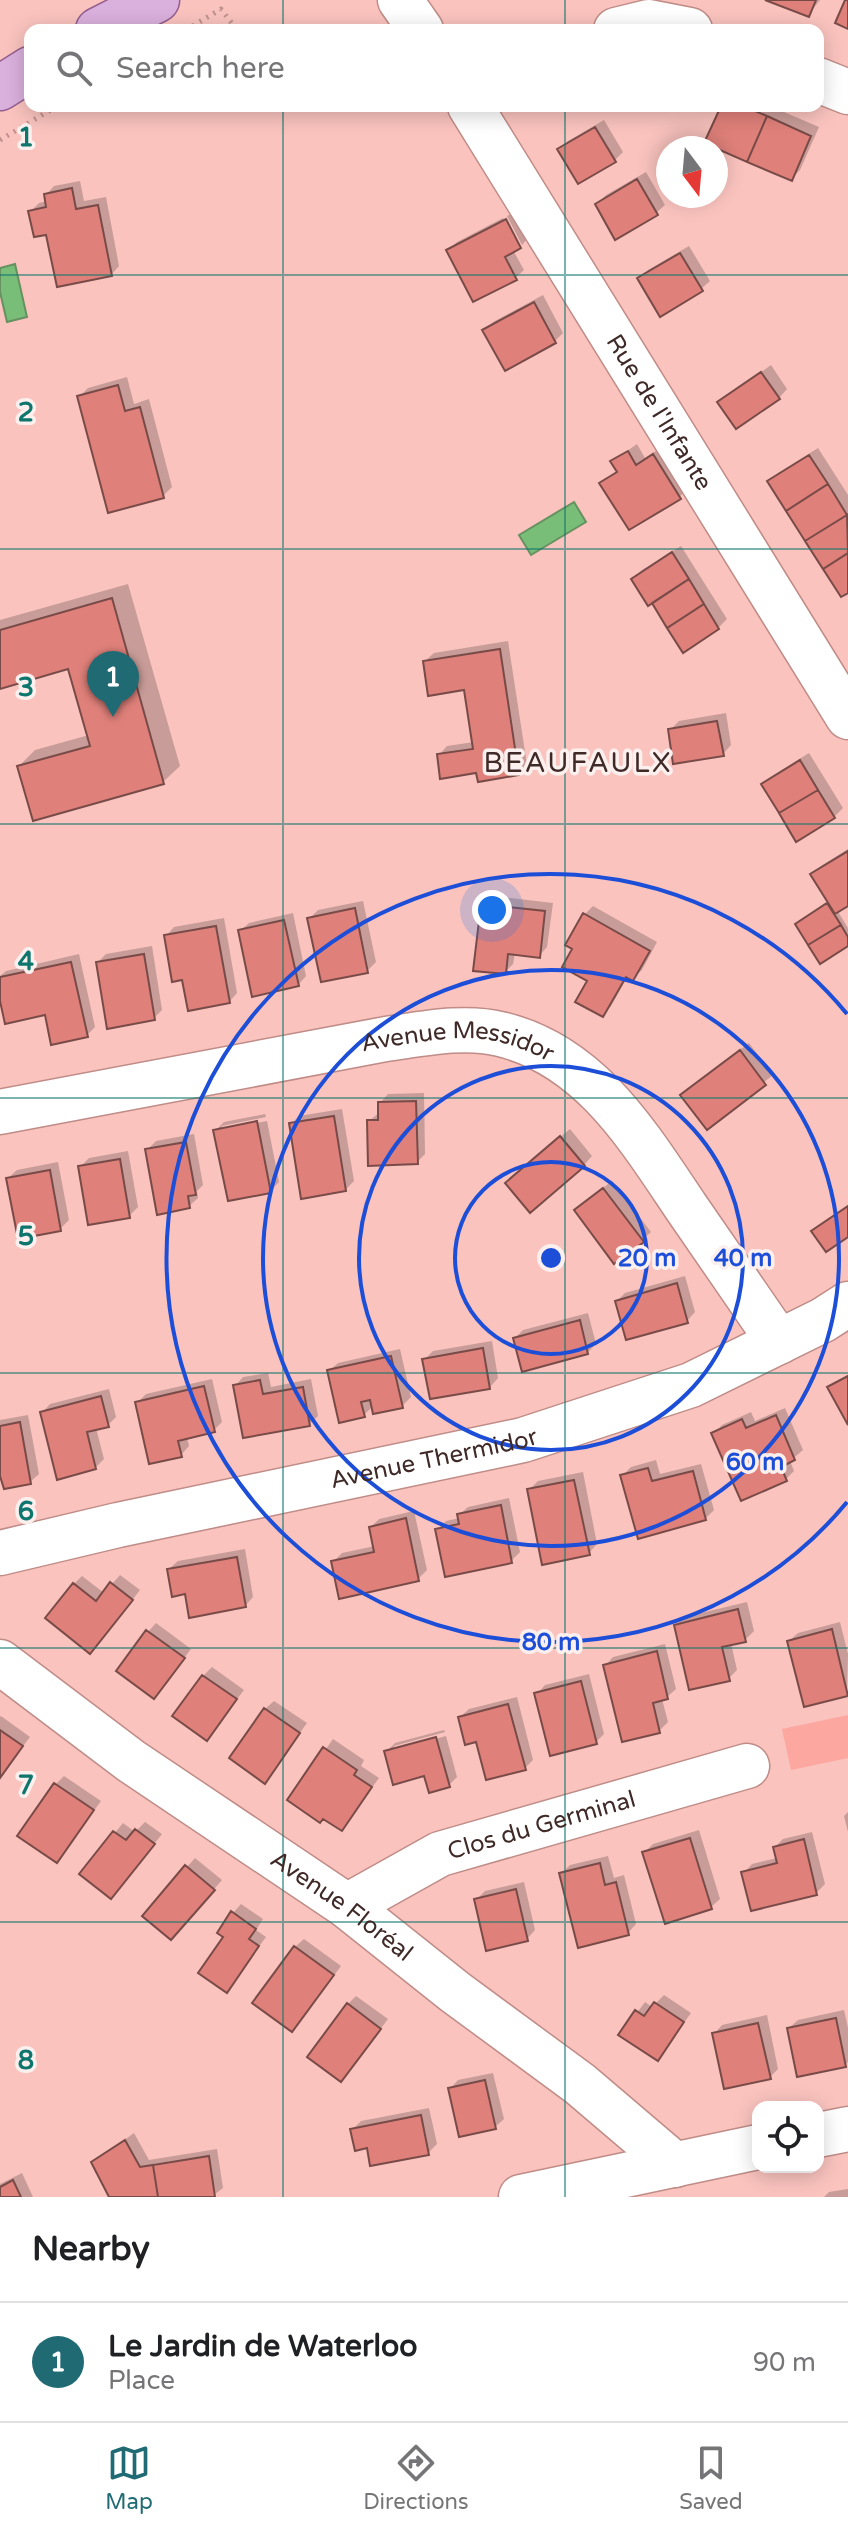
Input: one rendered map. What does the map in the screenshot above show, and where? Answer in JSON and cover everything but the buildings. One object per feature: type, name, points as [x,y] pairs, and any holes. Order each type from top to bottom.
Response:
[{"type":"main road","points":[[110,24],[157,0]]},
{"type":"main road","points":[[0,88],[24,73]]},
{"type":"street","points":[[400,0],[417,24]]},
{"type":"street","points":[[824,82],[848,92]]},
{"type":"street","name":"Rue de l'Infante","points":[[479,112],[848,717]]},
{"type":"street","name":"Avenue Messidor","points":[[0,1112],[386,1039],[445,1031],[499,1033],[548,1052],[588,1079],[624,1116],[779,1342]]},
{"type":"street","name":"Avenue Thermidor","points":[[0,1553],[118,1525],[523,1440],[691,1385],[848,1304]]},
{"type":"street","name":"Avenue Floréal","points":[[0,1662],[131,1761],[347,1906],[455,1992],[580,2084],[675,2165]]},
{"type":"street","name":"Clos du Germinal","points":[[347,1906],[440,1854],[747,1766]]},
{"type":"street","points":[[824,2134],[848,2129]]},
{"type":"street","points":[[521,2197],[752,2148]]},
{"type":"path","points":[[196,24],[221,9],[232,24]]},
{"type":"path","points":[[0,140],[47,112]]},
{"type":"shaded area","points":[[15,264],[27,317],[7,322],[0,292],[0,268]]},
{"type":"shaded area","points":[[574,502],[586,522],[531,555],[519,535]]},
{"type":"shaded area","points":[[848,1715],[848,1758],[791,1770],[782,1729]]},
{"type":"place","name":"Le Jardin de Waterloo","points":[[113,717]]},
{"type":"district","name":"BEAUFAULX","points":[[578,762]]}]
